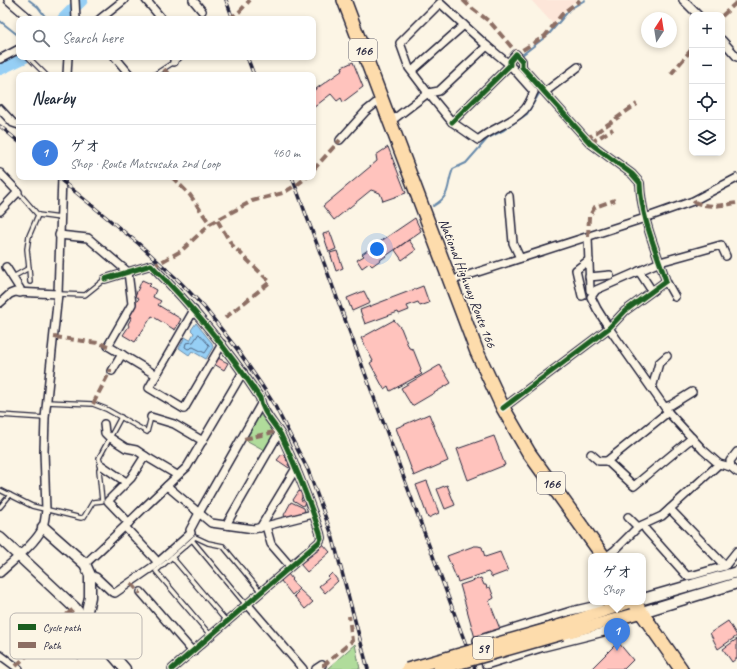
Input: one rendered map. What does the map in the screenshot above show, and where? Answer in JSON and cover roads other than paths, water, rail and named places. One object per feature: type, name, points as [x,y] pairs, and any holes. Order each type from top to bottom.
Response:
[{"type":"highway","name":"National Highway Route 166","points":[[344,0],[476,352],[503,408],[529,453],[601,553]]},
{"type":"highway","points":[[638,607],[681,669]]},
{"type":"main road","name":"59","points":[[439,669],[560,630],[622,605]]},
{"type":"main road","name":"59","points":[[407,669],[560,630],[611,621],[638,607]]},
{"type":"street","points":[[8,0],[27,16]]},
{"type":"street","points":[[75,0],[76,16]]},
{"type":"street","points":[[104,16],[124,0]]},
{"type":"street","points":[[146,0],[159,16]]},
{"type":"street","points":[[193,0],[202,11]]},
{"type":"street","points":[[682,0],[695,12]]},
{"type":"street","points":[[440,3],[464,25],[510,65],[534,92],[524,110],[508,123],[487,133],[478,140],[452,122],[428,93],[412,71],[400,43],[440,3]]},
{"type":"street","points":[[412,71],[464,25]]},
{"type":"street","points":[[725,43],[737,57]]},
{"type":"street","points":[[390,122],[428,93],[439,91],[487,46]]},
{"type":"street","points":[[0,59],[16,51]]},
{"type":"street","points":[[452,122],[510,65],[510,61],[516,54],[522,61],[522,67],[590,143],[632,174],[640,183],[640,196],[646,218],[666,281],[675,297]]},
{"type":"street","points":[[66,72],[68,60]]},
{"type":"street","points":[[118,60],[128,72]]},
{"type":"street","points":[[545,92],[578,67]]},
{"type":"street","points":[[340,140],[366,111],[381,99]]},
{"type":"street","points":[[0,109],[13,123],[16,124]]},
{"type":"street","points":[[0,173],[18,192],[0,211]]},
{"type":"street","points":[[450,281],[646,218],[693,201],[737,178]]},
{"type":"street","points":[[0,573],[35,539],[43,527],[46,510],[44,451],[45,418],[58,294],[62,180]]},
{"type":"street","points":[[509,196],[513,243],[520,258]]},
{"type":"street","points":[[59,235],[88,238],[128,272],[132,304],[108,346],[156,375]]},
{"type":"street","points":[[588,237],[590,290]]},
{"type":"street","points":[[726,256],[721,245],[660,262],[596,290],[591,297],[609,328],[666,409],[692,438],[719,464],[734,469]]},
{"type":"street","points":[[582,296],[576,270],[589,260]]},
{"type":"street","points":[[104,279],[150,265],[194,310],[243,372],[260,398],[261,404],[280,433],[296,468],[321,538],[319,542],[175,668]]},
{"type":"street","points":[[6,267],[20,289],[20,293]]},
{"type":"street","points":[[639,271],[652,291]]},
{"type":"street","points":[[589,277],[610,275]]},
{"type":"street","points":[[503,408],[609,328],[625,311],[666,281]]},
{"type":"street","points":[[0,302],[10,294],[58,294]]},
{"type":"street","points":[[194,310],[149,388],[184,409],[222,344]]},
{"type":"street","points":[[112,371],[122,354]]},
{"type":"street","points":[[652,388],[659,362],[667,356]]},
{"type":"street","points":[[85,564],[187,467],[243,372]]},
{"type":"street","points":[[591,454],[599,461],[607,461],[666,409],[692,392]]},
{"type":"street","points":[[90,575],[96,577],[115,593],[157,563],[191,533],[190,530],[199,513],[261,404]]},
{"type":"street","points":[[151,417],[174,424],[203,441]]},
{"type":"street","points":[[104,424],[105,433],[109,437],[126,448],[136,450],[177,475]]},
{"type":"street","points":[[226,525],[280,433]]},
{"type":"street","points":[[607,461],[634,486],[692,438]]},
{"type":"street","points":[[734,469],[730,461],[737,452]]},
{"type":"street","points":[[145,456],[131,478],[108,501],[157,563]]},
{"type":"street","points":[[611,553],[640,526],[662,516],[719,464]]},
{"type":"street","points":[[101,465],[126,482]]},
{"type":"street","points":[[263,527],[296,468]]},
{"type":"street","points":[[168,486],[211,523],[254,529],[313,514]]},
{"type":"street","points":[[670,509],[725,566]]},
{"type":"street","points":[[628,517],[646,530],[687,576],[725,566],[737,551]]},
{"type":"street","points":[[43,527],[85,564],[90,575],[90,597],[87,613]]},
{"type":"street","points":[[263,527],[271,544],[290,566]]},
{"type":"street","points":[[0,538],[79,613]]},
{"type":"street","points":[[646,597],[737,572]]},
{"type":"street","points":[[638,607],[737,583]]},
{"type":"street","points":[[141,592],[192,652]]},
{"type":"street","points":[[247,605],[303,669]]},
{"type":"street","points":[[604,611],[597,605],[571,611],[477,640],[486,665],[544,647],[604,632],[611,621]]},
{"type":"street","points":[[0,655],[19,669]]},
{"type":"street","points":[[116,659],[125,669]]},
{"type":"lane","points":[[31,60],[43,72]]},
{"type":"lane","points":[[158,72],[176,60]]},
{"type":"lane","points":[[18,192],[38,215],[60,218]]},
{"type":"lane","points":[[30,282],[27,249],[29,236],[38,215]]},
{"type":"lane","points":[[13,277],[29,268]]},
{"type":"lane","points":[[58,294],[85,295],[104,279]]},
{"type":"lane","points":[[46,402],[93,404],[106,409],[147,432],[151,417]]},
{"type":"lane","points":[[0,415],[45,418]]},
{"type":"lane","points":[[0,490],[32,506],[78,518],[84,517],[93,502],[102,501],[101,465],[99,458],[121,417]]},
{"type":"lane","points":[[0,507],[10,495]]},
{"type":"lane","points":[[210,636],[156,572],[195,537],[208,543],[223,546],[261,592]]},
{"type":"lane","points":[[192,540],[247,605]]},
{"type":"lane","points":[[172,557],[227,622]]},
{"type":"water","points":[[196,323],[212,343],[213,347],[206,359],[192,351],[189,355],[179,348],[185,337],[190,340],[194,333],[191,330]]},
{"type":"waterway","points":[[29,0],[38,7],[45,16]]},
{"type":"waterway","points":[[66,16],[82,0]]},
{"type":"waterway","points":[[522,55],[549,34],[570,9],[585,0]]},
{"type":"waterway","points":[[0,21],[16,34]]},
{"type":"waterway","points":[[0,69],[19,60]]},
{"type":"waterway","points":[[433,206],[446,194],[453,169],[466,163],[488,138],[504,130],[527,114],[540,92],[534,85]]},
{"type":"railway","points":[[226,0],[232,16]]},
{"type":"railway","points":[[248,60],[253,72]]},
{"type":"railway","points":[[0,126],[16,139]]},
{"type":"railway","points":[[61,180],[139,244],[179,281],[204,307],[237,349],[275,406],[308,470],[332,535],[368,669]]},
{"type":"railway","points":[[293,180],[475,669]]},
{"type":"place","name":"ゲオ","points":[[617,651]]}]
